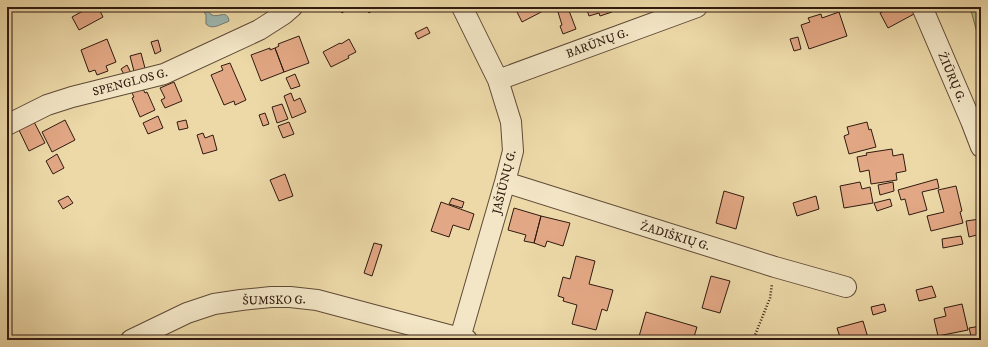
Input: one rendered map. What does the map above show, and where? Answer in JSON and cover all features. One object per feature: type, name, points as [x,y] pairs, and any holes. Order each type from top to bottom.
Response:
[{"type":"street","name":"SPENGLOS G.","points":[[7,125],[47,105],[72,97],[164,74],[259,30],[292,7]]},
{"type":"street","name":"JAŠIŪNŲ G.","points":[[462,7],[498,80],[511,122],[513,151],[464,339]]},
{"type":"street","name":"BARŪNŲ G.","points":[[498,80],[697,7]]},
{"type":"street","name":"ŽIŪRŲ G.","points":[[922,7],[971,120],[981,147]]},
{"type":"street","name":"ŽADIŠKIŲ G.","points":[[505,182],[775,267],[846,287]]},
{"type":"street","name":"ŠUMSKO G.","points":[[131,340],[187,313],[214,304],[271,297],[290,297],[317,300],[464,339]]},
{"type":"path","points":[[754,340],[770,298],[775,267]]},
{"type":"green space","points":[[970,7],[981,7],[981,47]]},
{"type":"water","points":[[201,7],[205,7],[212,15],[215,16],[226,15],[229,21],[216,26],[208,26],[206,24],[206,15]]},
{"type":"building","points":[[90,7],[98,7],[103,17],[79,30],[72,17]]},
{"type":"building","points":[[337,7],[350,7],[342,13]]},
{"type":"building","points":[[365,7],[371,7],[373,10],[369,13]]},
{"type":"building","points":[[511,7],[544,7],[545,10],[522,22],[515,8],[512,10]]},
{"type":"building","points":[[586,7],[616,7],[611,9],[612,12],[600,16],[599,13],[589,16]]},
{"type":"building","points":[[892,7],[910,7],[914,14],[888,28],[880,13]]},
{"type":"building","points":[[568,8],[576,29],[563,34],[558,12]]},
{"type":"building","points":[[839,12],[847,36],[809,49],[801,25],[810,22],[808,18],[821,14],[822,18]]},
{"type":"building","points":[[427,27],[430,33],[418,39],[415,33]]},
{"type":"building","points":[[299,36],[309,63],[284,72],[275,48],[279,46],[278,44]]},
{"type":"building","points":[[798,37],[801,49],[794,51],[790,39]]},
{"type":"building","points":[[107,39],[116,62],[106,66],[108,71],[97,75],[95,70],[89,72],[81,50]]},
{"type":"building","points":[[349,39],[356,52],[348,56],[349,58],[331,67],[323,52]]},
{"type":"building","points":[[158,40],[161,51],[155,54],[151,42]]},
{"type":"building","points":[[270,48],[270,50],[275,48],[284,72],[261,81],[251,55]]},
{"type":"building","points":[[141,53],[146,72],[135,75],[130,56]]},
{"type":"building","points":[[230,63],[246,100],[235,105],[234,101],[224,105],[211,75],[223,70],[221,66]]},
{"type":"building","points":[[127,65],[132,75],[126,78],[121,69]]},
{"type":"building","points":[[295,74],[300,86],[291,89],[286,78]]},
{"type":"building","points":[[174,82],[182,101],[165,108],[161,100],[165,98],[160,88]]},
{"type":"building","points":[[142,87],[145,93],[147,92],[155,110],[140,117],[132,98],[134,97],[131,91]]},
{"type":"building","points":[[291,93],[294,101],[300,98],[306,112],[292,118],[284,96]]},
{"type":"building","points":[[282,104],[288,119],[277,123],[272,107]]},
{"type":"building","points":[[265,113],[269,124],[263,126],[259,115]]},
{"type":"building","points":[[158,116],[163,128],[148,134],[143,123]]},
{"type":"building","points":[[33,120],[45,143],[29,151],[18,128]]},
{"type":"building","points":[[65,120],[75,140],[52,152],[42,132]]},
{"type":"building","points":[[186,120],[188,128],[179,130],[177,122]]},
{"type":"building","points":[[289,122],[294,134],[283,138],[278,126]]},
{"type":"building","points":[[867,122],[869,130],[871,129],[876,147],[849,154],[844,136],[849,134],[847,127]]},
{"type":"building","points":[[203,133],[205,138],[213,135],[217,150],[203,154],[197,135]]},
{"type":"building","points":[[892,149],[893,156],[903,154],[906,171],[896,173],[897,180],[871,184],[869,170],[860,172],[857,157],[867,155],[866,153]]},
{"type":"building","points":[[57,154],[64,168],[53,174],[46,161]]},
{"type":"building","points":[[285,174],[293,196],[279,201],[270,180]]},
{"type":"building","points":[[937,179],[939,188],[922,192],[927,210],[909,215],[905,199],[901,200],[898,190]]},
{"type":"building","points":[[860,182],[862,189],[870,187],[873,203],[844,208],[840,186]]},
{"type":"building","points":[[893,182],[894,191],[880,195],[878,185]]},
{"type":"building","points":[[956,186],[962,211],[960,212],[963,223],[931,231],[927,216],[944,212],[938,190]]},
{"type":"building","points":[[724,191],[744,197],[736,229],[716,223]]},
{"type":"building","points":[[68,196],[73,203],[63,209],[58,201]]},
{"type":"building","points":[[816,196],[819,209],[797,216],[793,203]]},
{"type":"building","points":[[452,198],[464,202],[462,208],[449,204]]},
{"type":"building","points":[[890,199],[892,206],[877,211],[874,203]]},
{"type":"building","points":[[441,202],[474,214],[469,230],[453,225],[449,237],[431,231]]},
{"type":"building","points":[[514,208],[541,216],[534,243],[524,241],[526,235],[508,230]]},
{"type":"building","points":[[541,216],[570,223],[563,246],[547,241],[545,247],[534,243]]},
{"type":"building","points":[[980,219],[981,234],[969,237],[966,221]]},
{"type":"building","points":[[961,236],[963,244],[943,248],[942,239]]},
{"type":"building","points":[[374,243],[382,245],[372,276],[364,273]]},
{"type":"building","points":[[576,256],[595,261],[589,284],[613,290],[607,311],[602,309],[596,330],[572,324],[577,305],[563,301],[564,298],[558,296],[563,277],[570,279]]},
{"type":"building","points":[[711,276],[730,281],[720,313],[702,308]]},
{"type":"building","points":[[932,286],[936,297],[919,301],[916,290]]},
{"type":"building","points":[[884,304],[886,311],[873,315],[871,307]]},
{"type":"building","points":[[962,304],[968,330],[938,336],[934,319],[946,316],[944,308]]},
{"type":"building","points":[[646,312],[697,327],[693,340],[638,340]]},
{"type":"building","points":[[863,321],[868,338],[863,340],[833,339],[840,337],[837,328]]},
{"type":"building","points":[[981,326],[981,340],[972,340],[969,328]]}]
